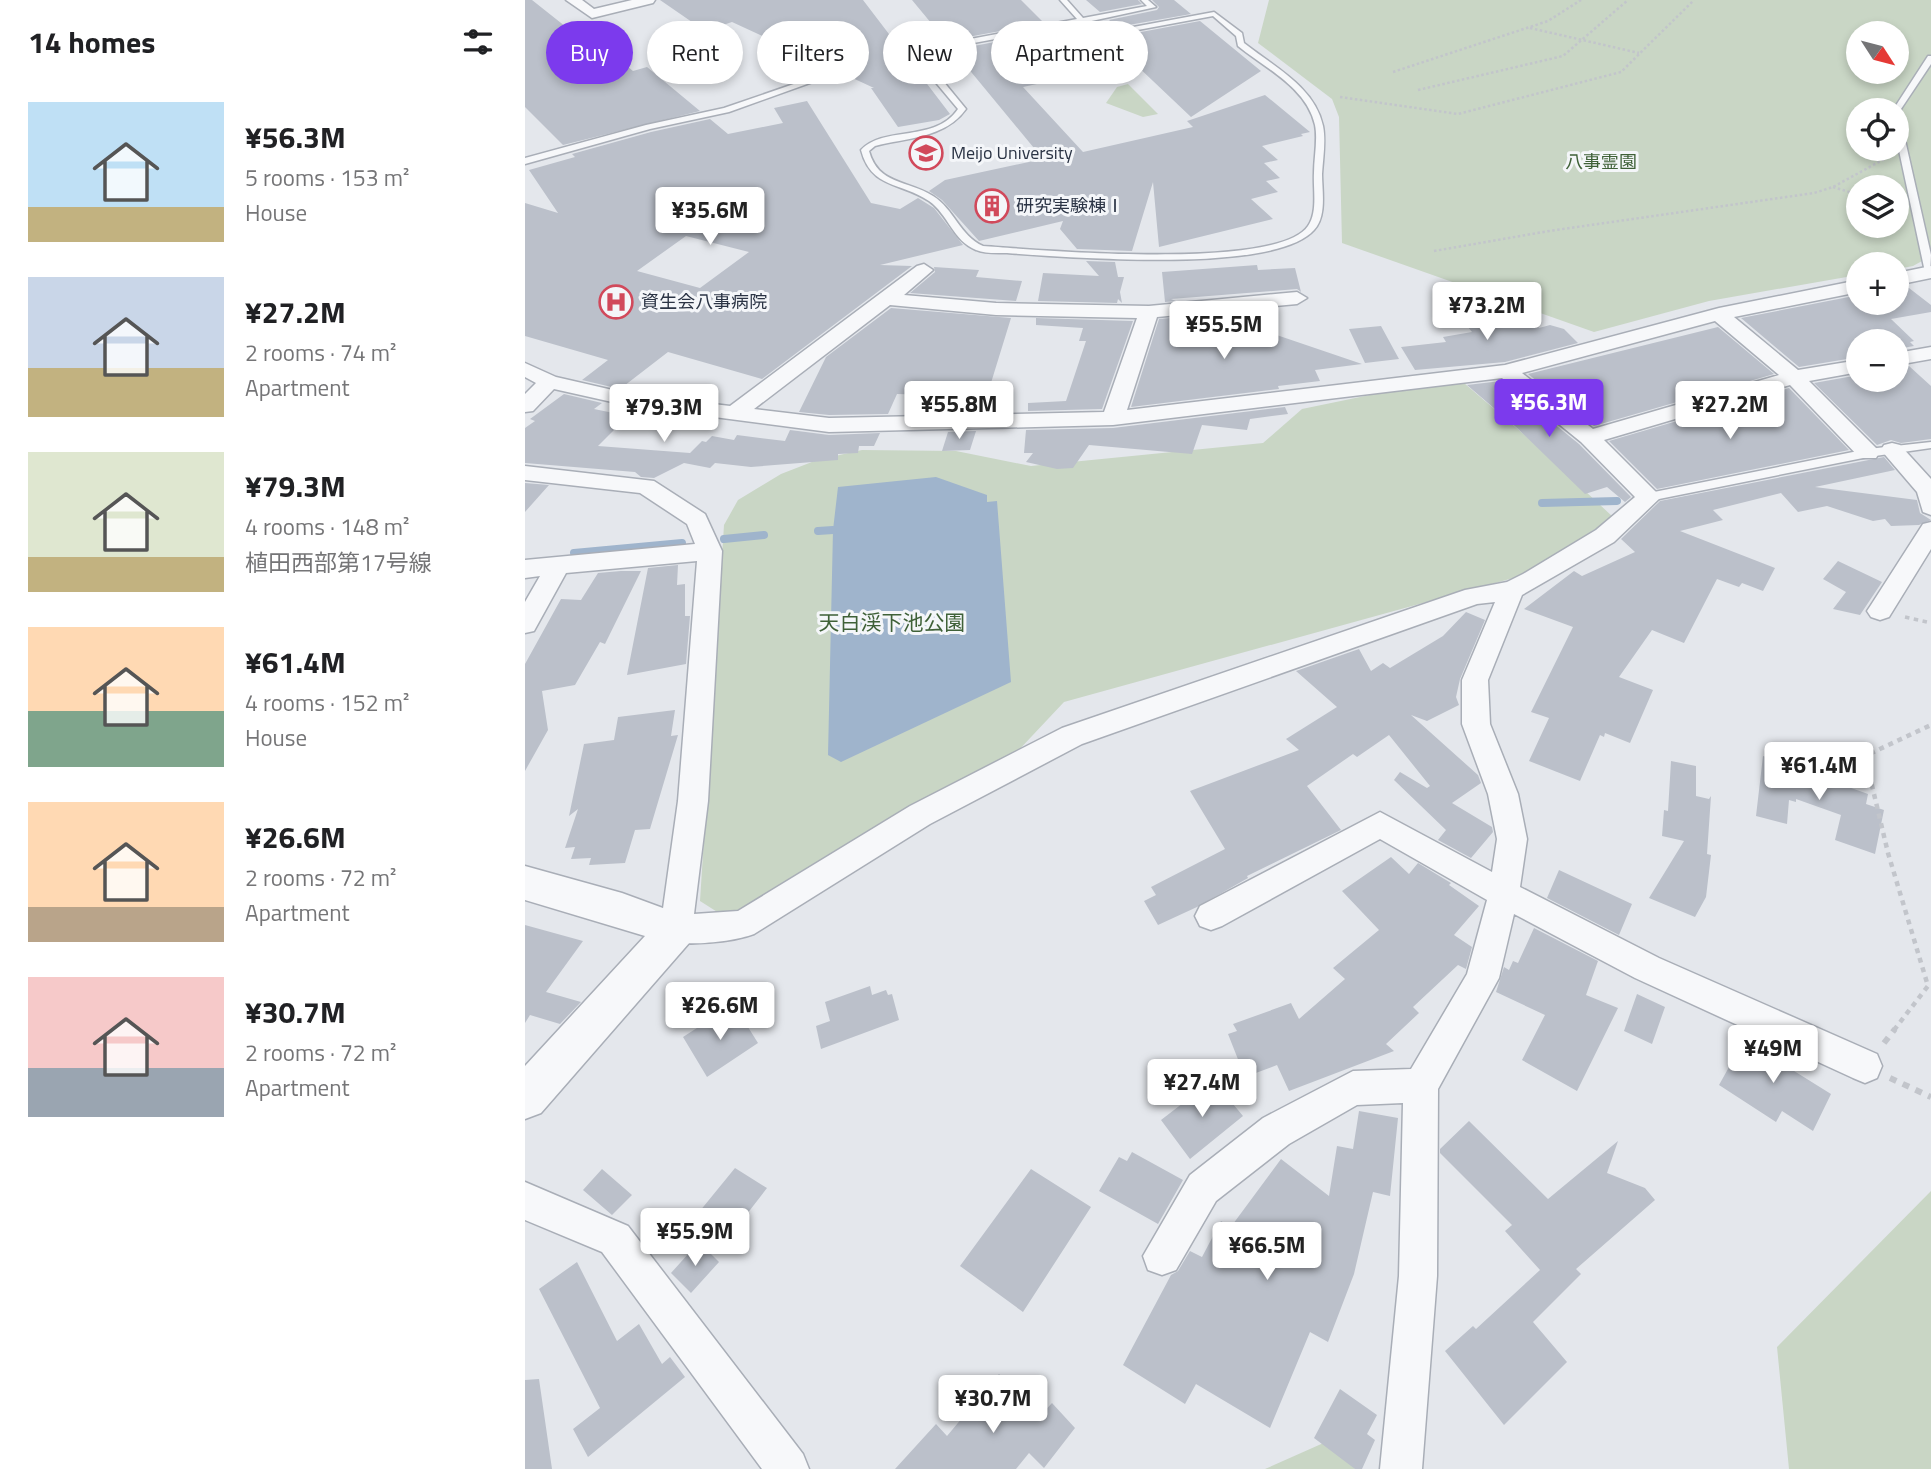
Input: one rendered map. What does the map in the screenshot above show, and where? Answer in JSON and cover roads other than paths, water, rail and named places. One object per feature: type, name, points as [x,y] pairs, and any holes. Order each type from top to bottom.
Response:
[{"type":"street","points":[[573,0],[592,14],[648,0]]},
{"type":"street","points":[[735,413],[924,270]]},
{"type":"street","points":[[1909,277],[1931,272]]},
{"type":"street","points":[[525,369],[549,382],[630,400],[829,425],[926,425],[1113,418],[1506,371],[1719,314],[1846,289]]},
{"type":"street","points":[[887,299],[996,309],[1149,312],[1297,298]]},
{"type":"street","points":[[1113,418],[1149,312]]},
{"type":"street","points":[[1719,314],[1794,377],[1868,453]]},
{"type":"street","points":[[1909,357],[1931,353]]},
{"type":"street","points":[[1589,437],[1794,377],[1846,368]]},
{"type":"street","points":[[525,883],[622,910],[676,930],[743,924],[920,815],[1072,736],[1474,596],[1522,585],[1605,536],[1649,497],[1589,437],[1506,371]]},
{"type":"street","points":[[525,406],[549,382]]},
{"type":"street","points":[[1892,450],[1927,490],[1931,507]]},
{"type":"street","points":[[525,473],[646,486],[697,520],[711,551],[693,801],[676,930],[525,1098]]},
{"type":"street","points":[[1880,611],[1931,530]]},
{"type":"street","points":[[525,569],[711,551]]},
{"type":"street","points":[[525,624],[558,566]]},
{"type":"street","points":[[1401,1469],[1418,1276],[1421,1086],[1483,978],[1504,894],[1512,839],[1503,794],[1476,724],[1475,680],[1522,585]]},
{"type":"street","points":[[1211,916],[1380,824],[1504,894],[1647,968],[1865,1066]]},
{"type":"street","points":[[1161,1256],[1203,1188],[1276,1131],[1353,1088],[1421,1086]]},
{"type":"street","points":[[525,1201],[615,1239],[789,1469]]},
{"type":"lane","points":[[1063,0],[1082,21]]},
{"type":"lane","points":[[1088,21],[1153,7],[1144,0]]},
{"type":"lane","points":[[1214,14],[1239,35],[1241,44],[1310,100],[1319,127],[1319,139],[1317,214],[1308,233],[1281,246],[1197,256],[1135,258],[981,249],[965,241],[938,203],[927,196],[884,181],[866,158],[865,150],[872,144],[944,126],[959,118],[963,109],[955,97],[915,52],[1083,22],[1100,35],[1214,14]]},
{"type":"lane","points":[[1931,58],[1897,109],[1931,272]]},
{"type":"lane","points":[[525,161],[649,127],[726,110],[802,84]]},
{"type":"lane","points":[[1649,497],[1868,453],[1931,445]]},
{"type":"water","points":[[936,477],[987,495],[987,502],[997,501],[1011,682],[841,762],[828,755],[833,530],[838,487]]},
{"type":"waterway","points":[[1542,503],[1617,501]]},
{"type":"waterway","points":[[818,531],[833,530]]},
{"type":"waterway","points":[[724,539],[764,535]]},
{"type":"waterway","points":[[574,553],[682,543]]},
{"type":"place","name":"Meijo University","points":[[926,153]]},
{"type":"place","name":"研究実験棟Ⅰ","points":[[992,206]]},
{"type":"place","name":"資生会八事病院","points":[[616,302]]},
{"type":"park label","name":"八事霊園","points":[[1601,162]]},
{"type":"park label","name":"天白渓下池公園","points":[[892,623]]}]
